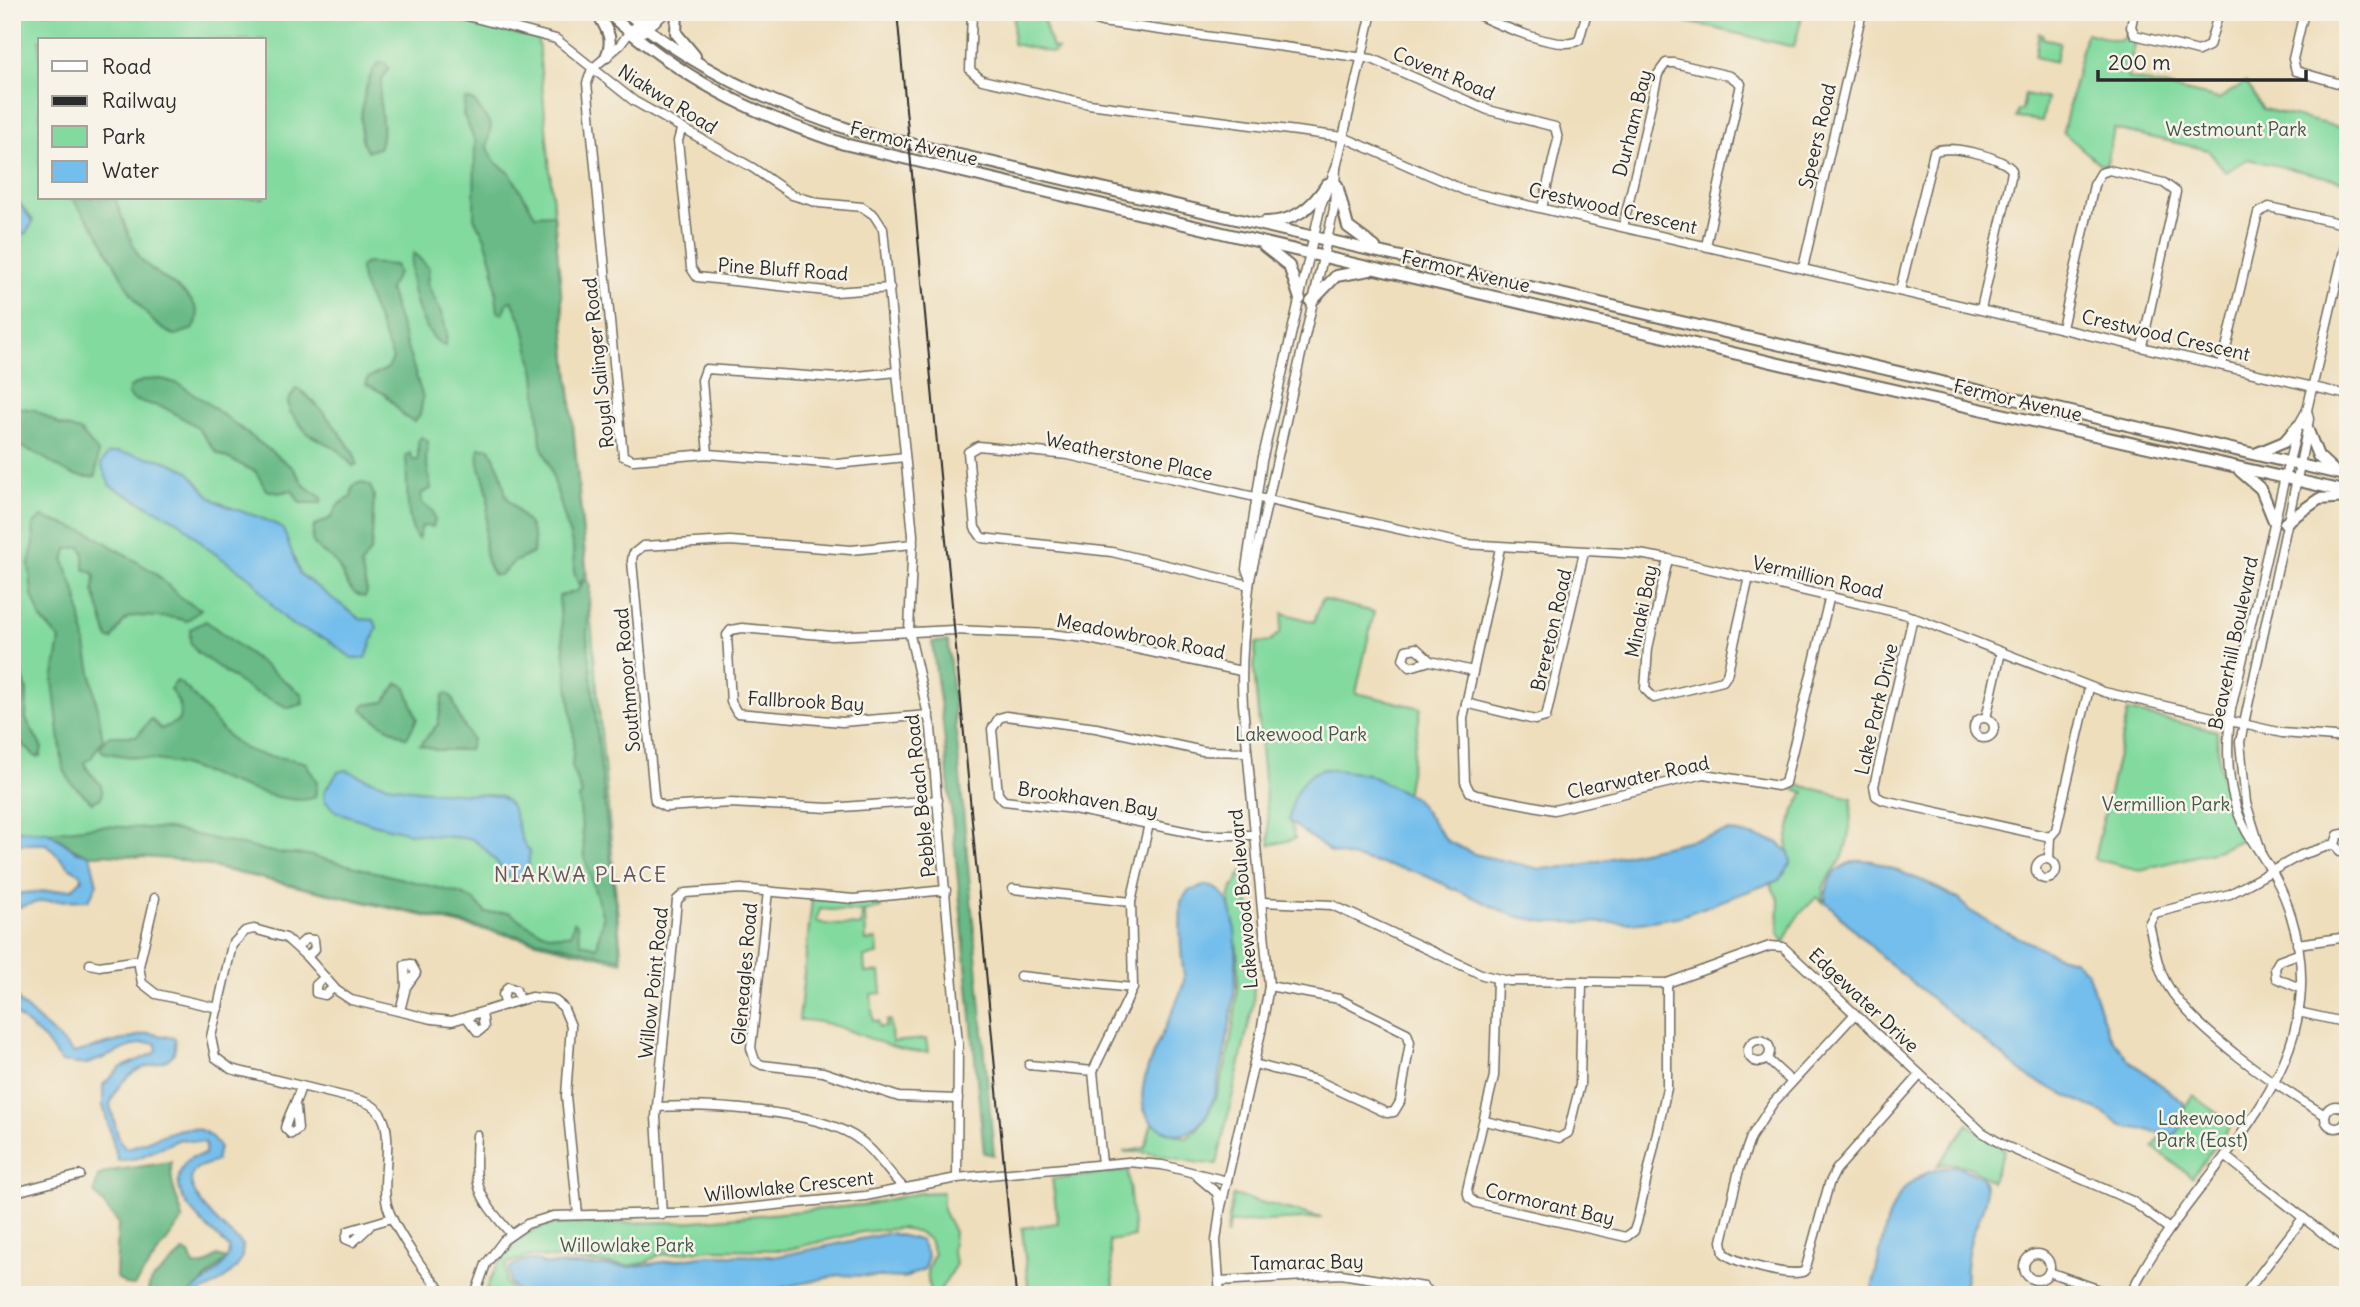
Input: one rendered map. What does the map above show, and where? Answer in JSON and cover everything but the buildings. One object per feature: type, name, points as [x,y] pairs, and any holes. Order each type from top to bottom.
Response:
[{"type":"highway","points":[[597,12],[610,33],[610,49],[606,57]]},
{"type":"highway","name":"Fermor Avenue","points":[[607,12],[664,61],[732,101],[786,125],[844,144],[1784,365],[2290,478],[2348,494]]},
{"type":"highway","name":"Fermor Avenue","points":[[626,12],[642,26],[716,74],[793,111],[850,130],[2343,475]]},
{"type":"highway","points":[[677,12],[674,25],[683,45],[716,74]]},
{"type":"highway","points":[[1244,222],[1278,222],[1300,215],[1332,185],[1348,227],[1364,241],[1390,255]]},
{"type":"highway","points":[[1253,239],[1277,253],[1289,266],[1306,300],[1336,276],[1354,271],[1382,269]]},
{"type":"highway","points":[[2252,454],[2284,442],[2303,427],[2318,456],[2343,475]]},
{"type":"highway","points":[[2235,467],[2262,489],[2280,522],[2319,499],[2348,494]]},
{"type":"main road","points":[[642,26],[650,12]]},
{"type":"main road","points":[[632,36],[642,26],[665,12]]},
{"type":"street","name":"Niakwa Road","points":[[452,12],[544,34],[568,47],[634,101],[681,130],[746,163],[792,195],[819,203],[856,204],[868,210]]},
{"type":"street","name":"Crestwood Crescent","points":[[972,12],[970,70],[982,80],[1089,104],[1343,137],[1454,188],[2348,395]]},
{"type":"street","points":[[1085,12],[1089,18],[1102,22],[1362,57]]},
{"type":"street","points":[[1332,185],[1372,12]]},
{"type":"street","points":[[1472,12],[1513,31],[1569,44],[1579,40],[1587,12]]},
{"type":"street","name":"Speers Road","points":[[1803,268],[1862,12]]},
{"type":"street","points":[[2029,12],[2046,12]]},
{"type":"street","points":[[2134,12],[2131,27],[2135,35],[2198,51],[2209,46],[2218,12]]},
{"type":"street","points":[[2304,12],[2293,59],[2296,71],[2348,86]]},
{"type":"street","points":[[592,69],[632,36]]},
{"type":"street","name":"Covent Road","points":[[1362,57],[1488,110],[1555,127],[1558,139],[1542,208]]},
{"type":"street","name":"Durham Bay","points":[[1623,226],[1658,74],[1666,63],[1674,62],[1730,76],[1741,85],[1706,246]]},
{"type":"street","name":"Royal Salinger Road","points":[[592,69],[587,83],[623,456],[633,460],[708,454],[827,464],[905,457]]},
{"type":"street","name":"Pine Bluff Road","points":[[681,130],[678,141],[691,268],[697,277],[835,292],[890,288]]},
{"type":"street","points":[[1900,290],[1934,152],[1939,148],[1949,148],[2002,160],[2012,170],[1981,309]]},
{"type":"street","points":[[2062,328],[2097,178],[2109,170],[2164,183],[2172,186],[2176,192],[2142,346]]},
{"type":"street","name":"Lakewood Boulevard","points":[[1220,1295],[1216,1241],[1220,1211],[1269,986],[1241,671],[1250,582],[1294,386],[1310,252],[1332,185]]},
{"type":"street","name":"Lakewood Boulevard","points":[[1250,582],[1246,569],[1255,499],[1281,383],[1306,300],[1323,255],[1332,185]]},
{"type":"street","points":[[2222,365],[2258,213],[2263,208],[2273,208],[2348,225]]},
{"type":"street","name":"Pebble Beach Road","points":[[868,210],[883,229],[913,544],[909,631],[929,715],[938,800],[958,1044],[957,1178]]},
{"type":"street","name":"Beaverhill Boulevard","points":[[2130,1295],[2145,1262],[2168,1228],[2264,1104],[2291,1049],[2300,988],[2298,949],[2292,918],[2273,871],[2244,825],[2231,789],[2228,764],[2230,721],[2295,464],[2348,233]]},
{"type":"street","points":[[708,454],[702,380],[706,369],[837,379],[897,372]]},
{"type":"street","points":[[1281,383],[1294,386]]},
{"type":"street","name":"Weatherstone Place","points":[[1250,582],[1112,552],[982,538],[975,528],[967,455],[971,448],[978,446],[1068,455],[1267,502]]},
{"type":"street","name":"Vermillion Road","points":[[1267,502],[1465,544],[1668,559],[1913,617],[2089,688],[2302,736],[2348,738]]},
{"type":"street","name":"Beaverhill Boulevard","points":[[2261,851],[2243,786],[2240,762],[2242,724],[2280,522]]},
{"type":"street","name":"Southmoor Road","points":[[913,544],[835,550],[707,541],[643,546],[637,550],[632,561],[653,781],[655,801],[665,807],[730,803],[846,807],[938,800]]},
{"type":"street","name":"Clearwater Road","points":[[1500,548],[1466,704],[1465,782],[1470,792],[1476,794],[1554,810],[1704,774],[1782,785],[1788,776],[1830,596]]},
{"type":"street","name":"Brereton Road","points":[[1466,704],[1535,720],[1546,717],[1584,552]]},
{"type":"street","name":"Minaki Bay","points":[[1668,559],[1646,662],[1645,690],[1654,698],[1723,681],[1727,675],[1749,577]]},
{"type":"street","name":"Lake Park Drive","points":[[1913,617],[1874,786],[1876,796],[2050,837]]},
{"type":"street","name":"Fallbrook Bay","points":[[909,631],[832,636],[733,629],[726,639],[732,706],[734,711],[744,715],[824,721],[929,715]]},
{"type":"street","name":"Meadowbrook Road","points":[[909,631],[1016,631],[1085,638],[1241,671]]},
{"type":"street","points":[[1986,718],[2001,652]]},
{"type":"street","points":[[1430,661],[1473,671]]},
{"type":"street","points":[[2049,859],[2050,837],[2056,830],[2089,688]]},
{"type":"street","name":"Brookhaven Bay","points":[[1247,752],[1203,751],[1057,722],[1006,716],[995,723],[992,729],[997,787],[1004,801],[1074,809],[1203,835],[1254,835]]},
{"type":"street","points":[[1102,1164],[1093,1071],[1133,988],[1131,902],[1149,824]]},
{"type":"street","points":[[2335,844],[2338,835],[2348,833]]},
{"type":"street","points":[[2335,844],[2340,852],[2348,852]]},
{"type":"street","points":[[2325,1115],[2276,1083],[2191,1016],[2178,1001],[2160,966],[2149,924],[2155,914],[2230,894],[2310,851],[2335,844]]},
{"type":"street","name":"Willow Point Road","points":[[662,1215],[657,1107],[677,900],[685,893],[720,889],[854,899],[946,890]]},
{"type":"street","points":[[1013,889],[1131,902]]},
{"type":"street","name":"Gleneagles Road","points":[[768,891],[751,1048],[755,1061],[762,1065],[823,1072],[899,1097],[958,1099]]},
{"type":"street","points":[[155,898],[140,960],[140,976],[149,990],[218,1008]]},
{"type":"street","name":"Edgewater Drive","points":[[1262,902],[1332,905],[1497,980],[1667,983],[1775,945],[1791,953],[1992,1139],[2132,1201],[2168,1228]]},
{"type":"street","points":[[447,1295],[439,1289],[387,1207],[384,1178],[387,1125],[381,1111],[369,1102],[231,1069],[220,1063],[212,1049],[232,945],[238,936],[254,929],[286,938],[307,957],[333,988],[351,1000],[442,1021],[467,1018],[520,1000],[543,996],[553,999],[569,1016],[571,1034],[566,1096],[578,1215]]},
{"type":"street","points":[[2300,988],[2283,984],[2276,978],[2274,968],[2279,961],[2298,949],[2348,937]]},
{"type":"street","points":[[297,947],[306,939],[314,940],[315,949],[307,957]]},
{"type":"street","points":[[90,964],[99,966],[140,960]]},
{"type":"street","points":[[1020,976],[1133,988]]},
{"type":"street","points":[[325,977],[316,985],[316,993],[325,995],[333,988]]},
{"type":"street","name":"Cormorant Bay","points":[[1497,980],[1496,1065],[1467,1190],[1472,1201],[1618,1237],[1631,1235],[1667,1088],[1667,983]]},
{"type":"street","points":[[1485,1121],[1559,1138],[1568,1133],[1580,1085],[1582,982]]},
{"type":"street","points":[[1254,1064],[1316,1080],[1387,1113],[1394,1112],[1400,1102],[1410,1042],[1407,1033],[1339,999],[1269,986]]},
{"type":"street","points":[[400,1011],[406,987]]},
{"type":"street","points":[[506,1005],[503,995],[508,988],[516,990],[520,1000]]},
{"type":"street","points":[[2298,1012],[2348,1023]]},
{"type":"street","points":[[467,1018],[478,1032],[484,1027],[482,1013]]},
{"type":"street","points":[[1855,1014],[1762,1118],[1743,1156],[1722,1247],[1724,1253],[1733,1259],[1790,1274],[1799,1273],[1809,1265],[1826,1192],[1836,1170],[1920,1075]]},
{"type":"street","points":[[1767,1059],[1792,1082]]},
{"type":"street","points":[[1029,1065],[1093,1071]]},
{"type":"street","points":[[296,1108],[301,1086]]},
{"type":"street","points":[[657,1107],[682,1106],[816,1121],[860,1140],[877,1154],[902,1186]]},
{"type":"street","points":[[477,1135],[476,1185],[482,1198],[510,1234]]},
{"type":"street","points":[[2225,1156],[2348,1253]]},
{"type":"street","name":"Willowlake Crescent","points":[[475,1295],[486,1264],[510,1234],[538,1219],[578,1215],[662,1215],[865,1196],[902,1186],[957,1178],[1102,1164],[1140,1162],[1227,1181]]},
{"type":"street","points":[[1194,1173],[1217,1193],[1220,1211]]},
{"type":"street","points":[[12,1193],[80,1175]]},
{"type":"street","points":[[369,1227],[392,1218]]},
{"type":"street","points":[[2248,1293],[2304,1218]]},
{"type":"street","points":[[2049,1272],[2114,1295]]},
{"type":"street","name":"Tamarac Bay","points":[[1219,1281],[1341,1274],[1424,1287],[1433,1295]]},
{"type":"green space","points":[[12,12],[420,12],[538,39],[622,962],[120,846],[48,832],[12,830],[12,236],[33,220],[12,194]]},
{"type":"green space","points":[[1014,12],[1041,12],[1052,48],[1058,49],[1054,53],[1013,44]]},
{"type":"green space","points":[[1645,12],[1803,12],[1794,47]]},
{"type":"green space","points":[[2039,33],[2043,34],[2042,38],[2060,42],[2055,62],[2035,57]]},
{"type":"green space","name":"Westmount Park","points":[[2086,33],[2119,41],[2129,35],[2135,40],[2128,78],[2219,99],[2246,82],[2263,109],[2348,129],[2348,182],[2248,159],[2226,172],[2208,150],[2114,129],[2107,163],[2101,165],[2063,132]]},
{"type":"green space","points":[[379,63],[385,63],[389,69],[383,77],[380,96],[382,139],[379,148],[367,151],[361,133],[361,120],[365,92]]},
{"type":"green space","points":[[2025,94],[2047,99],[2042,121],[2016,118],[2018,110],[2022,110]]},
{"type":"green space","points":[[465,99],[474,101],[491,125],[487,148],[495,162],[510,173],[535,215],[554,214],[586,572],[579,586],[574,572],[573,547],[549,463],[541,445],[535,373],[523,324],[512,301],[508,302],[503,314],[498,312],[493,265],[485,238],[474,218],[475,141],[463,114]]},
{"type":"green space","points":[[73,200],[116,200],[140,258],[179,289],[196,307],[197,318],[193,329],[176,335],[164,330],[152,320],[121,276],[98,233]]},
{"type":"green space","points":[[414,253],[429,268],[427,283],[444,322],[447,339],[445,346],[436,341],[429,331],[417,304],[411,275]]},
{"type":"green space","points":[[366,263],[395,265],[398,273],[389,289],[423,398],[420,415],[414,422],[405,417],[385,394],[366,384],[368,378],[388,368],[393,359],[362,281],[360,267]]},
{"type":"green space","points":[[161,379],[179,384],[206,402],[293,468],[305,486],[322,498],[321,503],[300,503],[292,490],[279,493],[266,490],[256,472],[217,453],[196,426],[165,408],[134,400],[128,395],[130,387],[144,380]]},
{"type":"green space","points":[[296,388],[331,422],[349,446],[357,464],[353,466],[337,449],[308,434],[290,412],[288,402]]},
{"type":"green space","points":[[12,407],[35,410],[60,425],[80,431],[98,452],[96,476],[72,474],[36,453],[12,444]]},
{"type":"green space","points":[[421,437],[428,441],[426,459],[431,489],[422,493],[421,499],[425,506],[432,510],[435,519],[433,527],[422,526],[418,539],[410,523],[406,455],[410,453],[413,460],[418,460],[418,442]]},
{"type":"green space","points":[[479,448],[490,448],[501,473],[506,496],[530,526],[534,539],[533,553],[514,562],[500,575],[494,575],[484,547],[488,498],[479,463]]},
{"type":"green space","points":[[361,482],[370,486],[374,495],[371,550],[361,565],[367,592],[365,597],[349,587],[337,564],[318,549],[312,540],[314,526],[331,518],[338,505],[351,497],[353,486]]},
{"type":"green space","points":[[42,517],[90,533],[155,573],[182,599],[201,609],[187,621],[167,617],[133,616],[125,620],[112,640],[108,638],[94,591],[95,574],[84,569],[81,547],[67,549],[64,561],[77,596],[103,739],[91,758],[85,762],[102,792],[101,798],[92,802],[71,783],[63,768],[53,681],[60,640],[41,619],[32,595],[29,564],[34,542],[33,525]]},
{"type":"green space","points":[[585,579],[590,584],[587,635],[621,959],[182,860],[87,854],[48,832],[100,826],[169,829],[277,853],[308,855],[462,894],[475,901],[486,913],[509,912],[546,933],[571,934],[574,922],[577,924],[581,943],[597,947],[603,917],[585,859],[579,798],[582,794],[572,767],[574,738],[559,596],[577,591]]},
{"type":"green space","name":"Lakewood Park","points":[[1322,599],[1374,612],[1356,693],[1421,708],[1406,796],[1367,774],[1325,769],[1290,821],[1295,839],[1270,845],[1254,670],[1256,643],[1268,642],[1280,633],[1283,613],[1314,622]]},
{"type":"green space","points":[[206,621],[302,694],[303,704],[289,708],[250,690],[197,652],[190,642],[190,629]]},
{"type":"green space","points":[[12,640],[27,691],[26,719],[42,748],[40,756],[36,757],[12,734]]},
{"type":"green space","points":[[948,641],[994,1155],[984,1153],[943,724],[932,642]]},
{"type":"green space","points":[[177,681],[191,693],[225,733],[242,747],[257,754],[306,763],[317,782],[315,797],[302,800],[267,794],[178,764],[103,752],[100,748],[108,736],[137,736],[151,719],[161,729],[178,721],[180,708],[170,689]]},
{"type":"green space","points":[[398,683],[406,687],[417,719],[407,738],[378,722],[362,709],[364,705],[384,702]]},
{"type":"green space","points":[[443,695],[452,697],[472,740],[469,750],[438,750],[420,745],[438,724]]},
{"type":"green space","name":"Vermillion Park","points":[[2128,711],[2217,731],[2224,787],[2241,840],[2216,851],[2140,870],[2094,859]]},
{"type":"green space","points":[[1790,783],[1852,798],[1847,844],[1842,858],[1825,883],[1823,902],[1817,897],[1801,913],[1785,944],[1778,932],[1779,900],[1770,884],[1779,880],[1791,863],[1787,842],[1794,810],[1804,792],[1786,787]]},
{"type":"green space","points":[[1245,867],[1255,962],[1253,1005],[1217,1164],[1123,1152],[1145,1148],[1152,1122],[1164,1131],[1187,1138],[1201,1125],[1212,1106],[1228,1056],[1236,1003],[1238,960],[1230,895]]},
{"type":"green space","points":[[812,899],[879,900],[881,908],[864,912],[820,909],[816,921],[861,926],[862,913],[865,913],[866,941],[877,940],[878,955],[864,957],[865,973],[880,972],[882,993],[871,994],[873,1021],[878,1021],[879,1027],[886,1027],[886,1021],[890,1020],[892,1042],[926,1039],[928,1052],[895,1047],[816,1021],[799,1020]]},
{"type":"green space","name":"Lakewood Park (East)","points":[[2193,1095],[2232,1124],[2192,1177],[2153,1147],[2162,1135],[2175,1135]]},
{"type":"green space","points":[[1968,1124],[2005,1150],[1991,1182],[1967,1166],[1938,1165]]},
{"type":"green space","points":[[171,1162],[173,1186],[183,1219],[134,1286],[126,1285],[116,1277],[118,1223],[94,1192],[98,1176],[110,1171]]},
{"type":"green space","points":[[1128,1171],[1134,1237],[1109,1241],[1115,1295],[1029,1295],[1022,1228],[1058,1223],[1052,1179]]},
{"type":"green space","name":"Willowlake Park","points":[[943,1192],[943,1210],[954,1232],[952,1251],[956,1264],[937,1295],[930,1295],[927,1270],[934,1254],[929,1240],[922,1234],[901,1228],[862,1232],[785,1250],[712,1249],[659,1255],[644,1263],[628,1266],[530,1256],[506,1264],[506,1283],[515,1295],[486,1291],[502,1257],[518,1240],[528,1233],[553,1224],[684,1222],[864,1205],[919,1193]]},
{"type":"green space","points":[[1233,1195],[1322,1218],[1230,1223],[1226,1236]]},
{"type":"green space","points":[[184,1251],[189,1254],[194,1266],[205,1265],[217,1256],[227,1259],[188,1295],[147,1295],[150,1282]]},
{"type":"water","points":[[12,194],[33,222],[26,233],[12,236],[12,223],[17,218],[12,211]]},
{"type":"water","points":[[118,452],[171,463],[187,471],[218,502],[267,520],[283,529],[300,574],[360,619],[374,620],[377,627],[366,658],[352,658],[326,639],[292,625],[275,609],[253,580],[207,548],[181,523],[110,486],[101,464],[108,454]]},
{"type":"water","points":[[1325,769],[1367,774],[1414,797],[1447,841],[1474,854],[1540,869],[1577,866],[1730,831],[1777,842],[1789,852],[1791,863],[1779,880],[1681,916],[1640,923],[1547,922],[1514,916],[1417,872],[1332,853],[1289,821],[1299,788],[1310,776]]},
{"type":"water","points":[[347,770],[402,788],[499,796],[511,806],[521,837],[530,851],[528,867],[519,878],[510,877],[484,848],[472,839],[410,833],[337,812],[325,801],[324,792],[338,772]]},
{"type":"water","points":[[12,830],[48,832],[77,852],[90,855],[97,884],[89,900],[42,901],[12,909],[12,894],[72,889],[82,879],[81,874],[70,868],[46,844],[12,844]]},
{"type":"water","points":[[1860,860],[1873,861],[1928,883],[1960,900],[1969,910],[2001,929],[2058,956],[2073,960],[2087,971],[2108,1033],[2129,1060],[2184,1103],[2182,1126],[2175,1135],[2122,1126],[2104,1113],[2031,1079],[1887,962],[1825,901],[1834,873],[1845,865]]},
{"type":"water","points":[[1204,886],[1222,893],[1232,914],[1236,946],[1235,982],[1224,1057],[1211,1105],[1193,1130],[1177,1134],[1155,1125],[1144,1109],[1143,1089],[1148,1067],[1184,981],[1181,902],[1188,891]]},
{"type":"water","points":[[12,988],[20,1003],[74,1053],[148,1033],[175,1038],[175,1047],[170,1058],[138,1070],[128,1077],[117,1089],[110,1105],[119,1140],[126,1148],[187,1128],[210,1135],[219,1147],[216,1161],[197,1168],[191,1178],[193,1188],[207,1210],[243,1245],[240,1262],[224,1279],[202,1292],[188,1295],[220,1268],[229,1248],[190,1208],[182,1196],[179,1184],[180,1171],[189,1159],[205,1154],[206,1143],[180,1139],[138,1158],[118,1161],[103,1105],[103,1085],[120,1068],[157,1052],[156,1044],[140,1044],[85,1064],[61,1062],[45,1040],[12,1011]]},
{"type":"water","points":[[1956,1166],[1981,1176],[1986,1192],[1968,1253],[1966,1295],[1870,1295],[1885,1231],[1900,1195],[1913,1181],[1931,1171]]},
{"type":"water","points":[[890,1233],[920,1240],[928,1256],[924,1269],[905,1278],[840,1275],[757,1293],[729,1295],[521,1295],[510,1284],[509,1269],[526,1260],[544,1264],[631,1267],[708,1255],[779,1256]]},
{"type":"railway","points":[[897,12],[1016,1295]]},
{"type":"district","name":"NIAKWA PLACE","points":[[581,874]]}]
